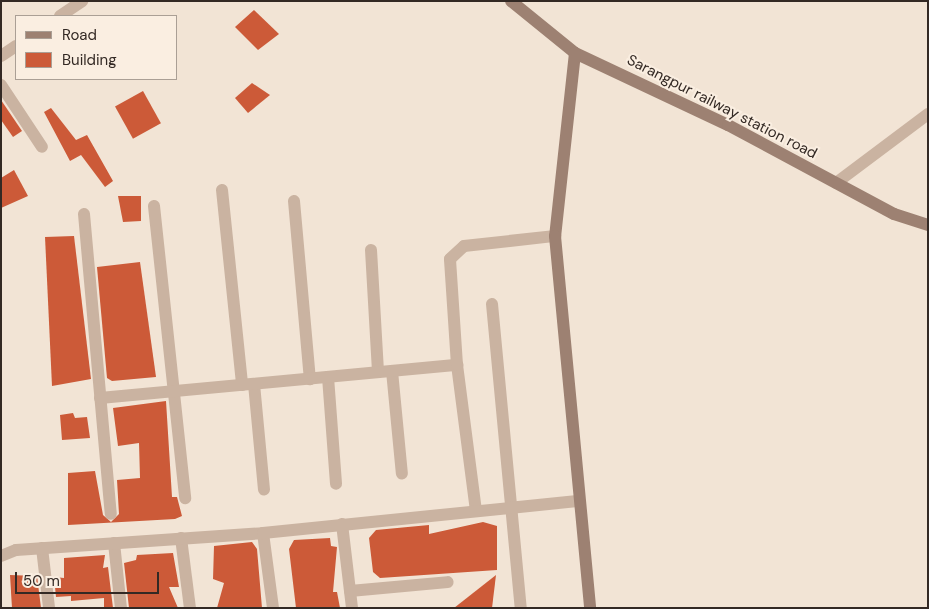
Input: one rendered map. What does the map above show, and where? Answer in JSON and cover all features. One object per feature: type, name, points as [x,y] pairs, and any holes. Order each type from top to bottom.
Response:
[{"type":"street","points":[[61,15],[82,1]]},
{"type":"street","name":"Sarangpur railway station road","points":[[511,1],[575,53],[836,183],[894,214],[928,225]]},
{"type":"street","points":[[1,56],[15,47]]},
{"type":"street","points":[[575,53],[555,236],[577,500],[590,608]]},
{"type":"street","points":[[1,85],[42,147]]},
{"type":"street","points":[[836,183],[928,114]]},
{"type":"street","points":[[222,190],[264,490]]},
{"type":"street","points":[[294,201],[310,378]]},
{"type":"street","points":[[154,206],[185,498]]},
{"type":"street","points":[[84,214],[111,514]]},
{"type":"street","points":[[476,511],[457,365],[450,265],[457,249],[555,236]]},
{"type":"street","points":[[371,250],[378,372]]},
{"type":"street","points":[[492,304],[520,608]]},
{"type":"street","points":[[100,398],[457,365]]},
{"type":"street","points":[[392,371],[402,474]]},
{"type":"street","points":[[328,377],[336,484]]},
{"type":"street","points":[[1,556],[42,548],[263,532],[577,500]]},
{"type":"street","points":[[342,524],[352,608]]},
{"type":"street","points":[[263,532],[273,608]]},
{"type":"street","points":[[181,538],[190,608]]},
{"type":"street","points":[[114,543],[121,608]]},
{"type":"street","points":[[42,548],[49,608]]},
{"type":"street","points":[[350,592],[448,582]]},
{"type":"building","points":[[254,10],[279,34],[258,50],[235,27]]},
{"type":"building","points":[[252,83],[270,95],[248,113],[235,98]]},
{"type":"building","points":[[143,91],[161,123],[133,139],[115,107]]},
{"type":"building","points":[[1,100],[22,131],[13,137],[1,120]]},
{"type":"building","points":[[51,108],[76,140],[87,135],[113,181],[105,187],[81,155],[70,161],[44,112]]},
{"type":"building","points":[[14,170],[28,196],[1,208],[1,178]]},
{"type":"building","points":[[118,196],[141,196],[141,221],[123,222]]},
{"type":"building","points":[[74,236],[91,379],[52,386],[45,237]]},
{"type":"building","points":[[140,262],[156,377],[112,381],[107,378],[97,267]]},
{"type":"building","points":[[166,401],[172,497],[177,497],[182,516],[175,519],[68,525],[68,473],[95,471],[103,515],[111,522],[119,514],[117,480],[140,478],[139,443],[118,446],[113,408]]},
{"type":"building","points":[[73,413],[75,418],[87,417],[90,438],[62,440],[60,415]]},
{"type":"building","points":[[483,522],[497,526],[497,570],[380,578],[373,572],[369,538],[376,530],[429,525],[429,534]]},
{"type":"building","points":[[330,538],[331,546],[337,547],[333,592],[337,592],[340,608],[296,608],[289,549],[294,540]]},
{"type":"building","points":[[252,542],[257,549],[262,608],[217,608],[224,583],[213,579],[214,546]]},
{"type":"building","points":[[173,553],[179,587],[169,587],[178,608],[129,608],[124,563],[136,560],[137,555]]},
{"type":"building","points":[[105,555],[103,568],[108,567],[113,608],[104,608],[104,598],[71,601],[71,596],[56,597],[54,577],[64,578],[64,558]]},
{"type":"building","points":[[10,575],[37,576],[41,608],[12,608]]},
{"type":"building","points":[[496,575],[492,608],[454,608]]}]
